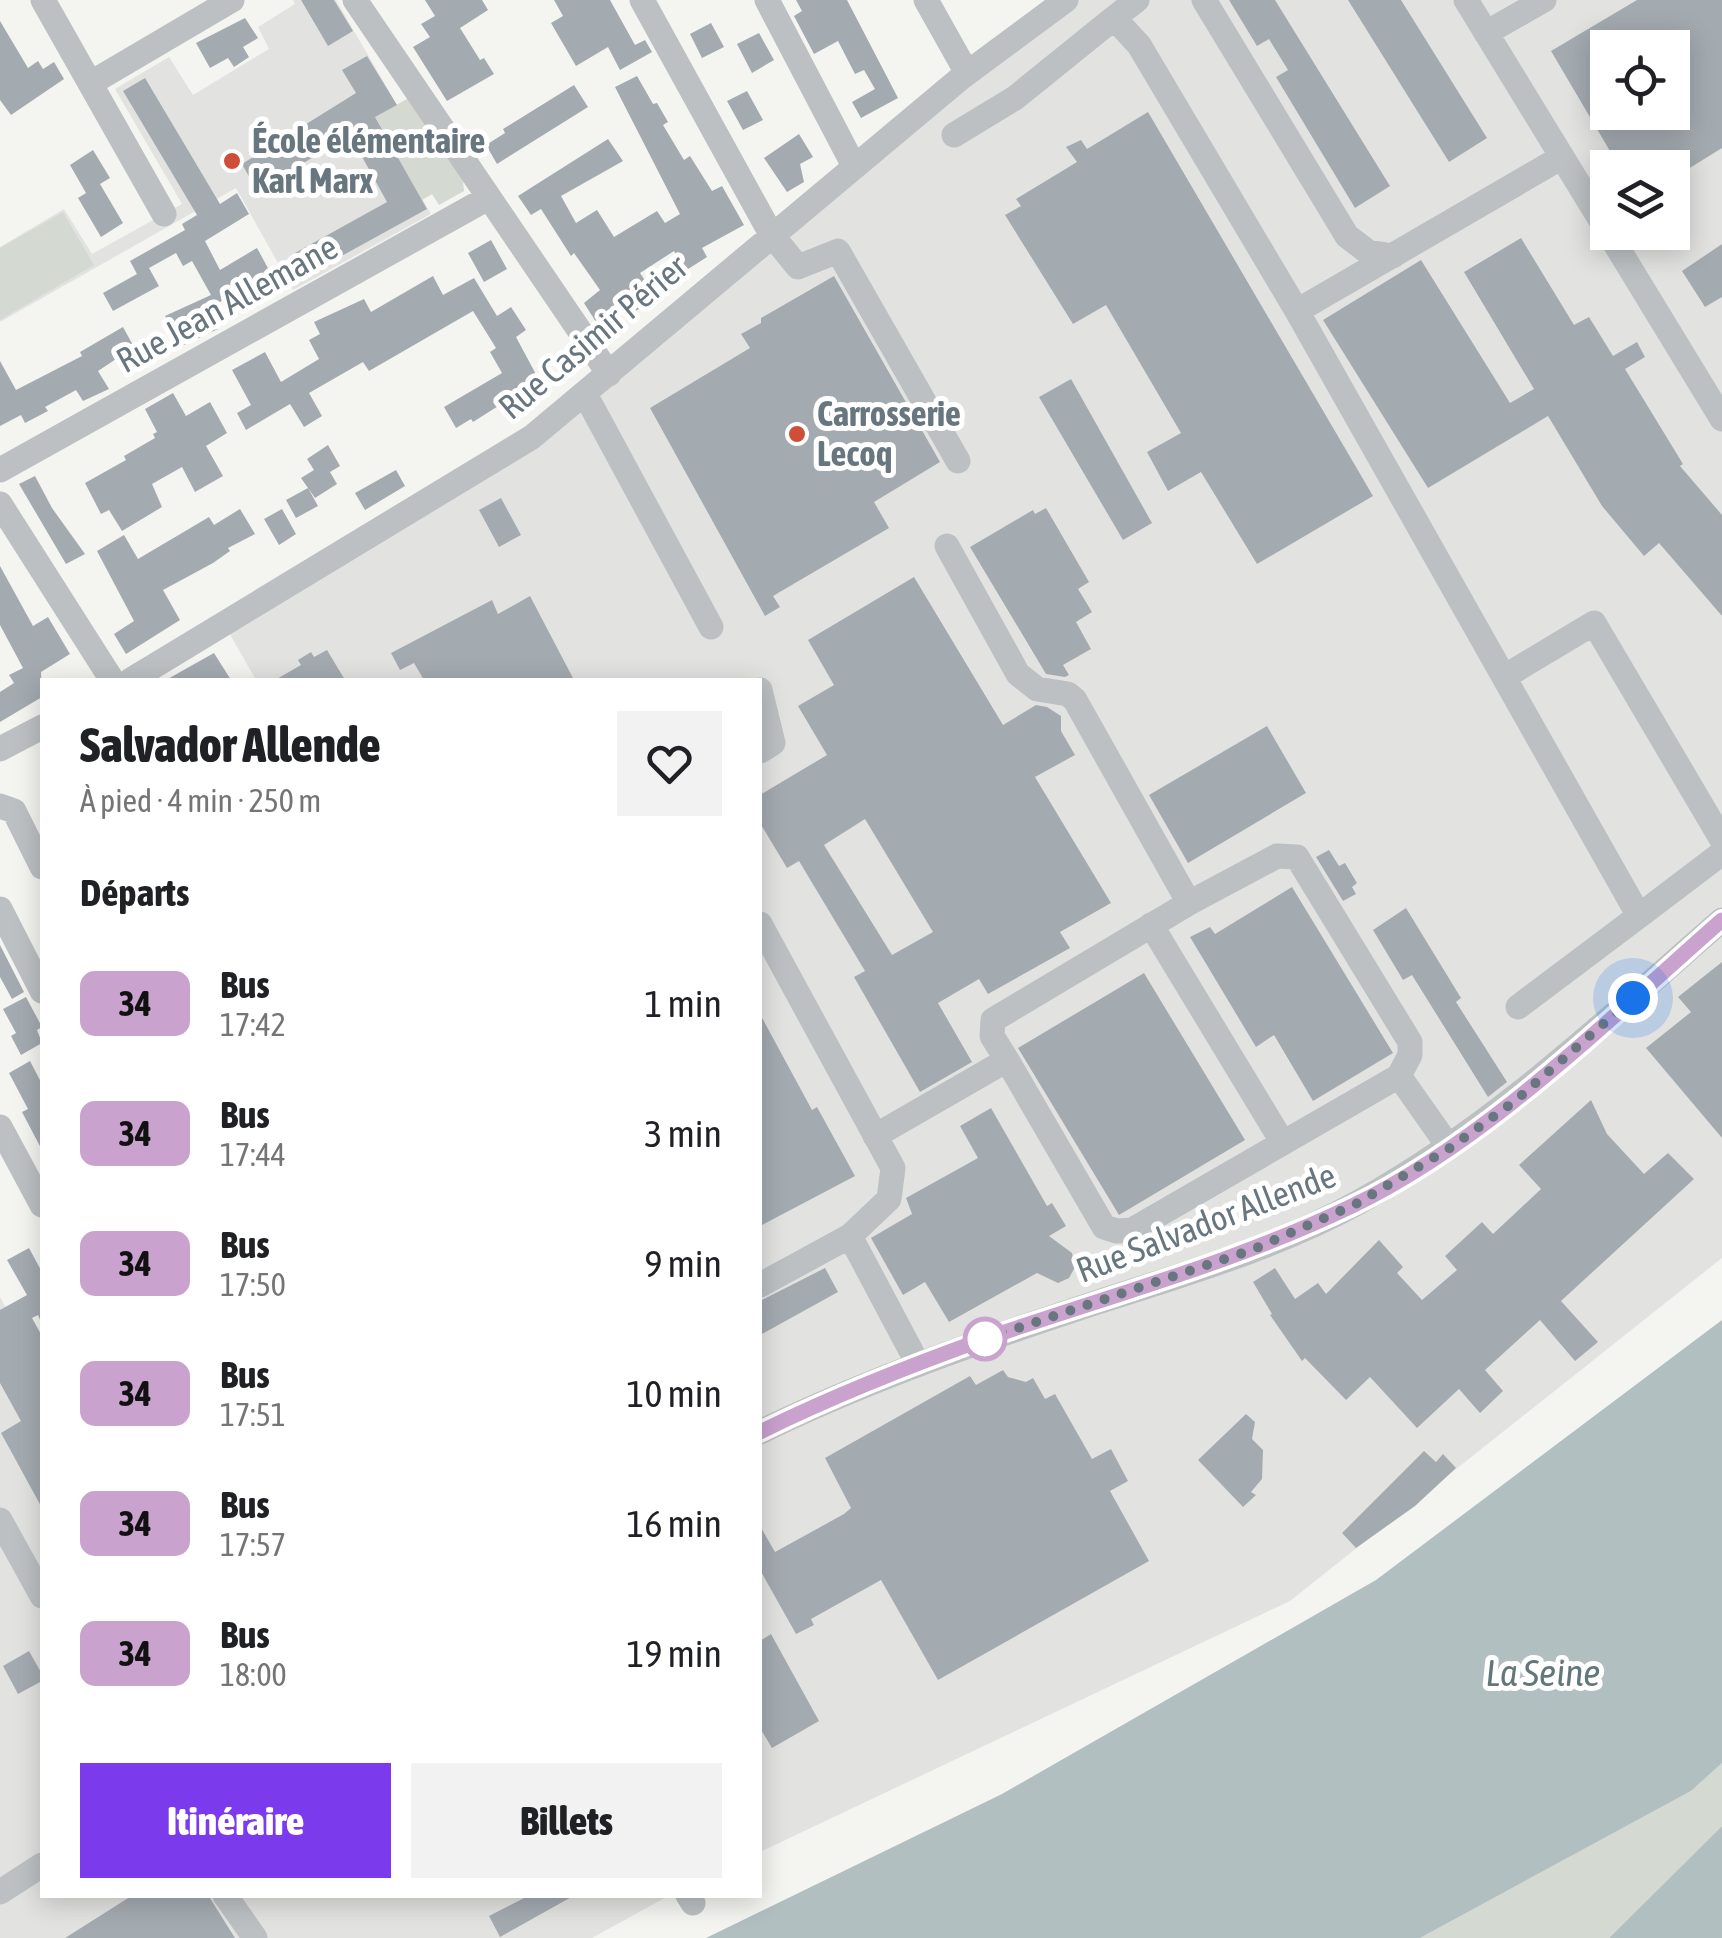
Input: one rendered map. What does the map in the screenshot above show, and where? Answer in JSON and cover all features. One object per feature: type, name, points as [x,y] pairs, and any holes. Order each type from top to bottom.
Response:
[{"type":"street","points":[[43,0],[164,214]]},
{"type":"street","points":[[92,82],[232,0]]},
{"type":"street","points":[[355,0],[608,374]]},
{"type":"street","points":[[642,0],[771,234],[798,268],[838,251],[958,461]]},
{"type":"street","points":[[766,0],[854,166]]},
{"type":"street","points":[[926,0],[967,73]]},
{"type":"street","name":"Rue Casimir Périer","points":[[134,678],[532,438],[967,73],[1066,0]]},
{"type":"street","points":[[954,135],[1015,98],[1137,0]]},
{"type":"street","points":[[1204,0],[1347,236],[1368,252],[1393,256]]},
{"type":"street","points":[[1466,0],[1590,203]]},
{"type":"street","points":[[1486,33],[1544,0]]},
{"type":"street","points":[[1114,18],[1139,45],[1297,311],[1639,916]]},
{"type":"street","points":[[1297,311],[1562,158]]},
{"type":"street","name":"Rue Jean Allemane","points":[[0,470],[488,198]]},
{"type":"street","points":[[1619,250],[1722,419]]},
{"type":"street","points":[[585,394],[711,627]]},
{"type":"street","points":[[0,504],[111,678]]},
{"type":"street","points":[[947,546],[1018,674],[1037,688],[1068,694],[1076,700],[1189,903]]},
{"type":"street","points":[[1504,676],[1594,622],[1722,840]]},
{"type":"street","points":[[762,698],[773,742],[762,749]]},
{"type":"street","points":[[0,749],[40,728]]},
{"type":"street","points":[[0,806],[14,811],[40,864]]},
{"type":"street","points":[[1518,1007],[1722,853]]},
{"type":"street","points":[[1277,856],[1297,857],[1410,1042],[1410,1055],[1399,1076],[1132,1230],[1118,1231],[1104,1227],[992,1036],[993,1020],[1152,925],[1277,856]]},
{"type":"street","points":[[0,908],[40,987]]},
{"type":"street","name":"Rue Salvador Allende","points":[[762,1431],[830,1398],[918,1364],[1252,1250],[1356,1204],[1450,1148],[1515,1101],[1722,920]]},
{"type":"street","points":[[1152,925],[1283,1143]]},
{"type":"street","points":[[762,928],[893,1168],[889,1199],[850,1236],[762,1283]]},
{"type":"street","points":[[875,1136],[1007,1060]]},
{"type":"street","points":[[1399,1076],[1450,1148]]},
{"type":"street","points":[[0,1127],[40,1200]]},
{"type":"street","points":[[850,1236],[918,1364]]},
{"type":"street","points":[[0,1520],[40,1592]]},
{"type":"street","points":[[0,1892],[40,1866]]},
{"type":"street","points":[[227,1898],[255,1938]]},
{"type":"shaded area","name":"École élémentaire Karl Marx","points":[[293,0],[336,0],[397,105],[375,118],[431,214],[293,290],[236,188],[0,322],[0,247],[64,209],[92,254],[182,204],[115,89],[169,57],[193,95],[269,49],[258,27],[295,4]]},
{"type":"shaded area","points":[[1066,0],[1722,0],[1722,1258],[1290,1601],[762,1851],[762,678],[255,678],[224,624],[532,437]]},
{"type":"shaded area","points":[[414,95],[463,181],[464,191],[439,205],[432,194],[422,200],[375,117]]},
{"type":"shaded area","points":[[63,212],[94,265],[0,320],[0,248]]},
{"type":"shaded area","points":[[0,1297],[40,1369],[40,1898],[665,1898],[592,1938],[0,1938]]},
{"type":"shaded area","points":[[1722,1763],[1722,1826],[1609,1938],[1420,1938],[1691,1791]]},
{"type":"water","name":"La Seine","points":[[1722,1320],[1722,1763],[1691,1791],[1420,1938],[706,1938],[1002,1794],[1376,1580]]},
{"type":"water","points":[[1722,1826],[1722,1938],[1609,1938]]},
{"type":"building","points":[[301,0],[334,0],[353,31],[328,46]]},
{"type":"building","points":[[425,0],[482,0],[488,10],[460,28],[494,74],[447,101],[413,47],[430,37],[421,24],[435,16]]},
{"type":"building","points":[[554,0],[610,0],[635,45],[645,40],[652,52],[620,70],[608,47],[576,66],[551,23],[563,16]]},
{"type":"building","points":[[796,0],[847,0],[898,98],[861,118],[852,102],[875,89],[864,70],[855,74],[838,41],[814,54],[794,16],[802,11]]},
{"type":"building","points":[[1229,0],[1275,0],[1390,186],[1355,208],[1276,77],[1288,70],[1269,39],[1257,46]]},
{"type":"building","points":[[1348,0],[1401,0],[1487,138],[1449,162]]},
{"type":"building","points":[[1637,0],[1722,0],[1722,148],[1690,168],[1690,150],[1609,150],[1598,130],[1690,130],[1690,30],[1590,30],[1590,117],[1551,51]]},
{"type":"building","points":[[245,18],[258,38],[243,47],[249,57],[234,67],[228,58],[210,68],[196,43]]},
{"type":"building","points":[[0,21],[28,68],[38,61],[43,69],[54,62],[64,79],[11,115],[0,100]]},
{"type":"building","points":[[711,23],[724,47],[702,58],[690,34]]},
{"type":"building","points":[[759,33],[774,60],[752,73],[737,44]]},
{"type":"building","points":[[367,56],[397,105],[375,117],[427,209],[307,275],[295,253],[387,202],[350,135],[257,191],[242,164],[356,93],[342,70]]},
{"type":"building","points":[[637,76],[668,122],[663,125],[684,160],[690,156],[712,191],[722,186],[744,225],[702,248],[707,257],[685,271],[674,251],[640,273],[656,297],[633,313],[626,302],[596,322],[584,303],[600,290],[574,253],[571,256],[541,209],[531,215],[518,196],[608,139],[623,161],[561,196],[576,223],[597,210],[614,237],[657,211],[665,223],[680,214],[615,87]]},
{"type":"building","points":[[145,78],[220,204],[237,193],[249,214],[205,241],[220,270],[257,248],[269,270],[250,280],[253,285],[218,303],[226,319],[216,325],[218,329],[175,349],[166,331],[172,328],[165,316],[211,295],[192,261],[183,266],[176,253],[149,268],[159,286],[113,311],[103,293],[137,274],[130,261],[185,230],[182,224],[197,215],[123,91]]},
{"type":"building","points":[[574,85],[588,107],[497,164],[486,145],[505,133],[503,129]]},
{"type":"building","points":[[747,91],[763,120],[743,130],[727,101]]},
{"type":"building","points":[[1148,112],[1373,496],[1257,564],[1201,472],[1168,491],[1147,452],[1181,433],[1106,305],[1073,324],[1005,215],[1021,206],[1016,199],[1077,162],[1066,147],[1081,140],[1087,149]]},
{"type":"building","points":[[799,134],[813,157],[800,164],[804,182],[787,192],[764,158]]},
{"type":"building","points":[[93,150],[110,178],[100,184],[123,223],[101,237],[78,198],[86,193],[70,165]]},
{"type":"building","points":[[1521,238],[1574,325],[1589,317],[1613,356],[1637,342],[1645,357],[1625,369],[1683,464],[1680,466],[1722,515],[1722,616],[1659,543],[1644,556],[1602,506],[1548,416],[1428,488],[1323,320],[1421,260],[1510,403],[1534,389],[1464,272]]},
{"type":"building","points":[[491,240],[507,269],[484,282],[468,253]]},
{"type":"building","points":[[1722,244],[1722,297],[1705,307],[1682,271]]},
{"type":"building","points":[[433,276],[443,295],[474,278],[497,316],[511,307],[526,330],[516,337],[539,380],[473,422],[471,419],[456,428],[444,407],[502,373],[490,352],[496,348],[473,311],[369,371],[363,362],[309,393],[322,416],[304,427],[290,404],[246,430],[237,413],[251,405],[232,370],[265,352],[281,382],[319,359],[309,340],[320,334],[314,322],[364,299],[371,312]]},
{"type":"building","name":"Carrosserie Lecoq","points":[[834,276],[940,462],[874,502],[889,528],[773,596],[780,607],[765,616],[650,408],[750,348],[741,334]]},
{"type":"building","points":[[123,327],[134,347],[98,371],[109,389],[83,401],[76,390],[25,423],[21,415],[0,426],[0,361],[16,390],[82,356],[80,352]]},
{"type":"building","points":[[1071,379],[1152,523],[1123,540],[1039,397]]},
{"type":"building","points":[[173,393],[186,416],[210,402],[227,433],[206,446],[223,476],[195,492],[182,467],[152,484],[162,507],[122,531],[109,510],[101,514],[85,483],[155,438],[153,434],[157,432],[145,409]]},
{"type":"building","points":[[328,445],[340,466],[330,472],[337,484],[315,498],[301,478],[314,470],[307,459]]},
{"type":"building","points":[[396,470],[405,486],[365,510],[355,493]]},
{"type":"building","points":[[35,476],[85,554],[66,564],[19,484]]},
{"type":"building","points":[[308,488],[318,506],[296,518],[286,500]]},
{"type":"building","points":[[501,498],[521,535],[499,547],[479,510]]},
{"type":"building","points":[[1046,508],[1089,582],[1078,589],[1092,612],[1076,622],[1091,649],[1063,665],[1069,675],[1065,677],[1046,674],[970,547],[1033,510],[1035,514]]},
{"type":"building","points":[[240,509],[255,534],[163,590],[180,620],[126,654],[114,634],[134,621],[97,551],[124,535],[138,559],[209,517],[214,525]]},
{"type":"building","points":[[282,509],[296,534],[279,545],[264,519]]},
{"type":"building","points":[[0,566],[33,626],[48,617],[70,654],[41,672],[40,698],[0,722],[0,692],[14,683],[9,675],[23,668],[0,625]]},
{"type":"building","points":[[914,577],[1003,725],[1036,705],[1061,716],[1061,731],[1075,755],[1035,777],[1111,903],[1060,932],[1070,948],[988,994],[979,979],[938,1003],[972,1062],[920,1092],[854,977],[865,971],[799,861],[787,868],[762,826],[762,794],[827,755],[798,706],[834,685],[808,640]],"holes":[[[865,819],[933,932],[892,955],[824,845]]]},
{"type":"building","points":[[530,596],[573,678],[423,678],[414,663],[400,670],[391,653],[492,600],[498,614]]},
{"type":"building","points":[[327,650],[344,678],[278,678],[301,665],[298,660],[311,652],[314,657]]},
{"type":"building","points":[[214,653],[230,678],[170,678]]},
{"type":"building","points":[[1267,726],[1306,793],[1188,863],[1149,795]]},
{"type":"building","points":[[1329,850],[1339,866],[1345,863],[1357,883],[1352,887],[1356,894],[1343,901],[1316,857]]},
{"type":"building","points":[[1292,887],[1393,1053],[1313,1101],[1274,1035],[1256,1047],[1190,937],[1210,927],[1215,934]]},
{"type":"building","points":[[1406,908],[1461,998],[1456,1002],[1507,1082],[1488,1097],[1412,975],[1403,980],[1373,930]]},
{"type":"building","points":[[0,945],[24,992],[12,999],[0,977]]},
{"type":"building","points":[[1722,962],[1722,1138],[1646,1048],[1691,1012],[1678,997]]},
{"type":"building","points":[[1144,973],[1245,1140],[1119,1215],[1018,1048]]},
{"type":"building","points":[[26,997],[40,1023],[40,1044],[21,1055],[11,1036],[16,1033],[3,1009]]},
{"type":"building","points":[[762,1018],[812,1110],[817,1107],[855,1176],[762,1225]]},
{"type":"building","points":[[30,1061],[40,1080],[40,1146],[22,1112],[28,1109],[9,1073]]},
{"type":"building","points":[[1591,1100],[1607,1134],[1644,1174],[1668,1153],[1694,1179],[1561,1301],[1598,1342],[1575,1361],[1540,1320],[1485,1370],[1503,1391],[1480,1413],[1459,1389],[1417,1428],[1370,1377],[1346,1400],[1305,1358],[1302,1361],[1253,1282],[1275,1268],[1295,1299],[1318,1283],[1326,1294],[1379,1240],[1403,1267],[1397,1273],[1422,1300],[1457,1270],[1445,1256],[1482,1222],[1493,1234],[1541,1189],[1519,1165]]},
{"type":"building","points":[[991,1108],[1047,1206],[1052,1203],[1066,1226],[1049,1236],[1072,1253],[1075,1267],[1069,1278],[1058,1283],[1037,1273],[949,1322],[925,1282],[903,1295],[871,1238],[912,1214],[906,1198],[978,1158],[960,1126]]},
{"type":"building","points":[[29,1248],[40,1268],[40,1320],[38,1315],[32,1318],[40,1332],[40,1504],[1,1433],[21,1421],[0,1383],[0,1310],[27,1295],[7,1260]]},
{"type":"building","points":[[825,1268],[838,1292],[762,1334],[762,1300]]},
{"type":"building","points":[[1003,1370],[1008,1377],[1026,1382],[1033,1378],[1045,1399],[1055,1394],[1092,1459],[1111,1449],[1128,1481],[1110,1491],[1149,1561],[938,1680],[881,1580],[811,1619],[814,1625],[796,1634],[762,1574],[762,1529],[775,1552],[844,1514],[851,1508],[825,1458],[970,1376],[976,1385]]},
{"type":"building","points":[[1246,1414],[1255,1422],[1252,1439],[1263,1450],[1262,1479],[1251,1492],[1256,1495],[1243,1507],[1198,1460]]},
{"type":"building","points":[[1424,1451],[1436,1462],[1443,1454],[1456,1468],[1415,1506],[1356,1548],[1342,1533]]},
{"type":"building","points":[[771,1634],[819,1721],[772,1748],[762,1731],[762,1640]]},
{"type":"building","points":[[29,1651],[40,1670],[40,1682],[18,1694],[3,1666]]},
{"type":"building","points":[[128,1898],[210,1898],[235,1938],[65,1938]]},
{"type":"building","points":[[524,1898],[570,1898],[500,1937],[489,1916]]},
{"type":"bus line","name":"34","points":[[762,1431],[882,1376],[1252,1250],[1356,1204],[1450,1148],[1515,1101],[1722,920]]},
{"type":"place","name":"École élémentaire Karl Marx","points":[[232,161]]},
{"type":"place","name":"Carrosserie Lecoq","points":[[797,434]]},
{"type":"route","points":[[985,1339],[1252,1250],[1356,1204],[1450,1148],[1515,1101],[1633,998]]}]
